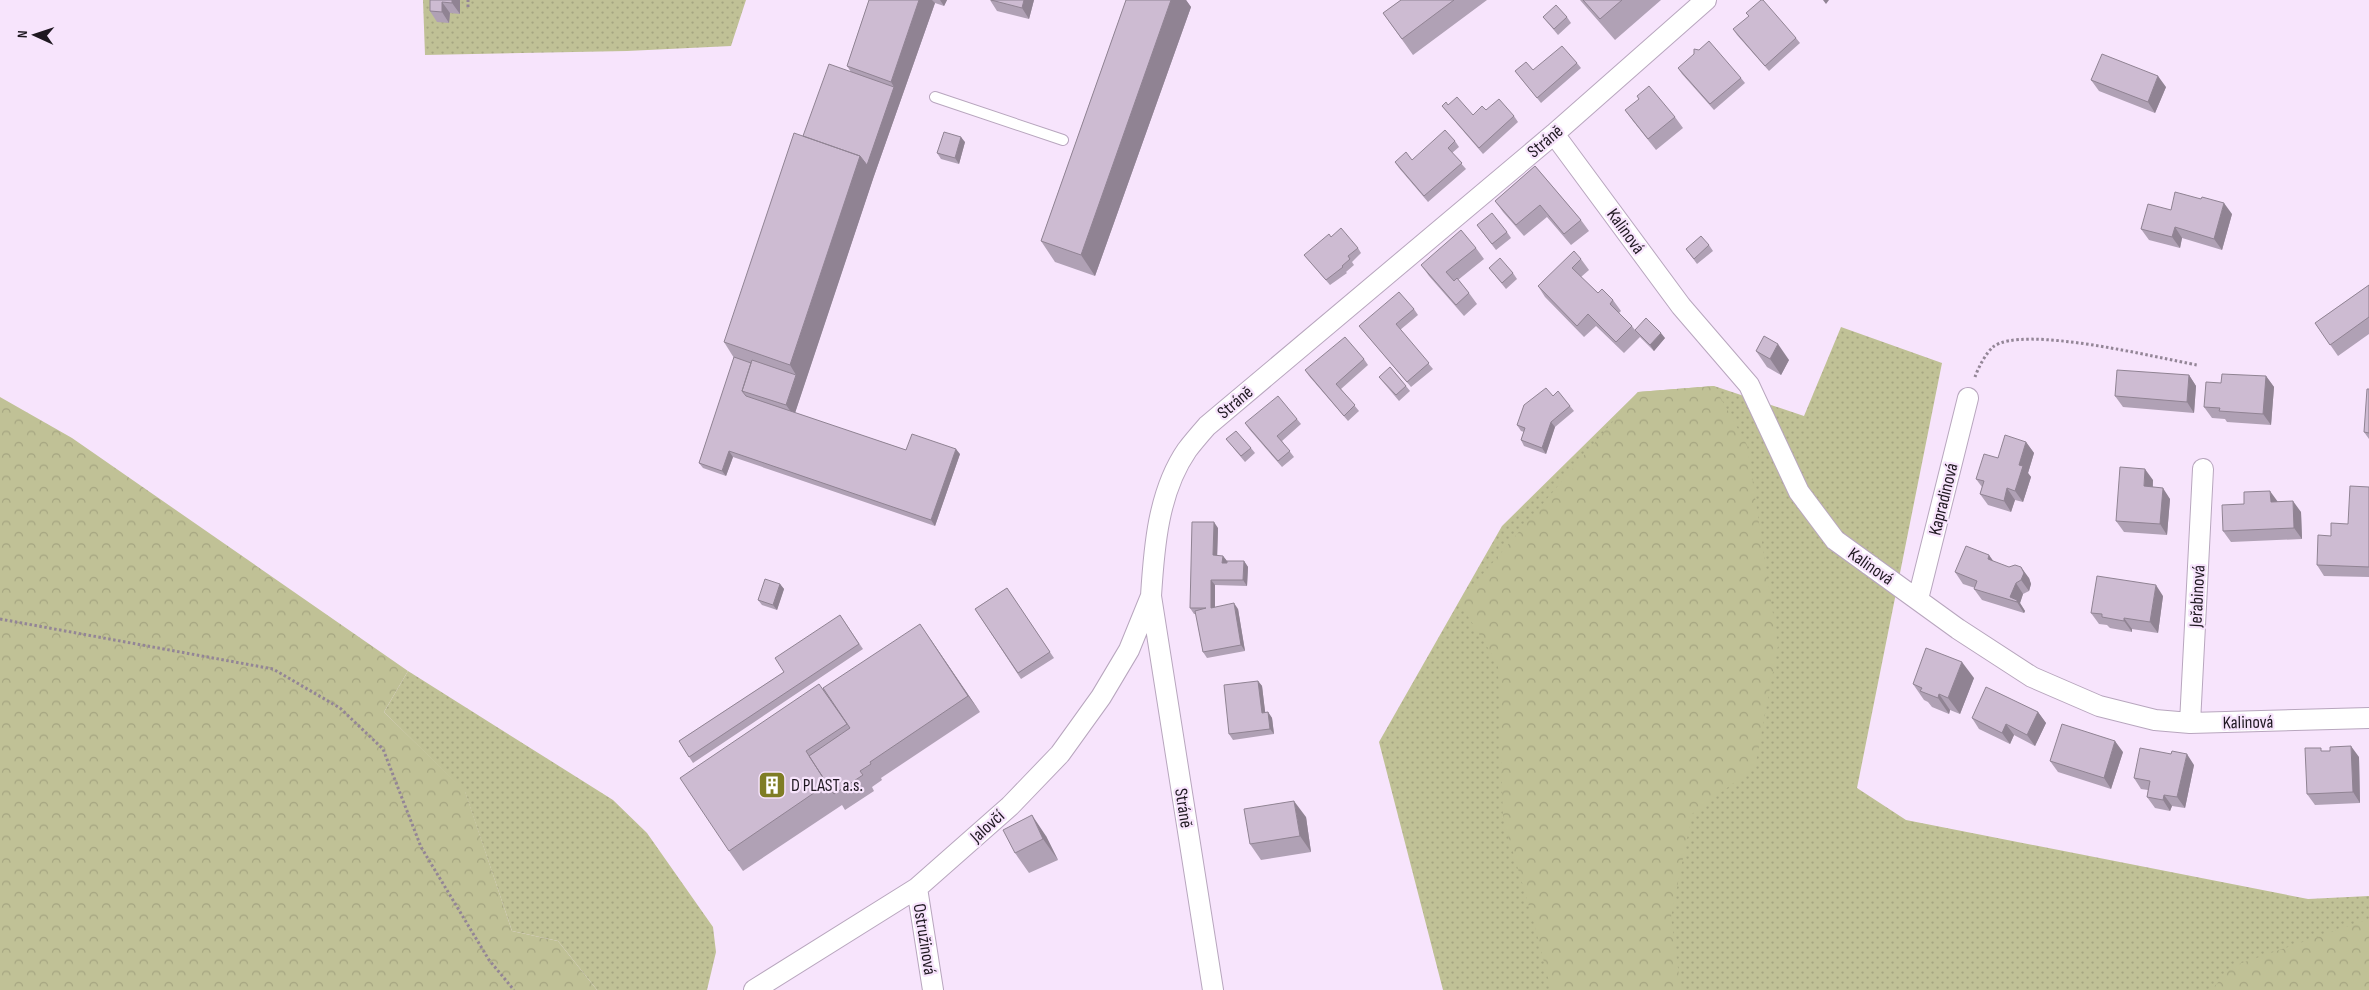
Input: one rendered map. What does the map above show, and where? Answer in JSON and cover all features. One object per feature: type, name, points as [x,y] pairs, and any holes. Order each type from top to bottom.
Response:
[{"type":"street","name":"Stráně","points":[[1213,990],[1151,596],[1153,564],[1159,526],[1171,480],[1186,451],[1206,426],[1554,134],[1706,0]]},
{"type":"street","name":"Kalinová","points":[[1554,134],[1681,306],[1749,385],[1799,492],[1835,540],[1958,629],[2032,677],[2099,706],[2155,720],[2190,723],[2369,718]]},
{"type":"street","name":"Kapradinová","points":[[1918,599],[1968,398]]},
{"type":"street","name":"Jeřabinová","points":[[2190,723],[2204,469]]},
{"type":"street","name":"Jalovčí","points":[[754,990],[918,888],[1010,806],[1060,754],[1106,689],[1129,650],[1151,596]]},
{"type":"street","name":"Ostružinová","points":[[918,888],[933,990]]},
{"type":"lane","points":[[935,97],[1063,140]]},
{"type":"path","points":[[468,0],[468,7]]},
{"type":"path","points":[[1968,398],[1976,374],[1993,347],[2011,340],[2055,339],[2197,365]]},
{"type":"path","points":[[0,619],[274,669],[340,708],[383,749],[421,846],[489,960],[514,990]]},
{"type":"green space","points":[[423,0],[746,0],[731,46],[627,51],[425,55]]},
{"type":"green space","points":[[1841,327],[1942,363],[1857,788],[1906,820],[2308,899],[2369,896],[2369,990],[1443,990],[1379,742],[1502,526],[1638,392],[1714,386],[1804,416]]},
{"type":"green space","points":[[1714,386],[1747,445],[1778,646],[1755,767],[1692,814],[1671,917],[1681,990],[1551,990],[1536,930],[1503,818],[1498,664],[1459,602],[1638,392]]},
{"type":"green space","points":[[0,397],[72,438],[408,671],[384,712],[465,791],[512,931],[558,941],[597,990],[0,990]]},
{"type":"green space","points":[[408,671],[613,800],[647,833],[713,927],[716,952],[707,990],[597,990],[558,941],[512,931],[465,792],[384,712]]},
{"type":"green space","points":[[2369,919],[2369,990],[2211,990],[2233,966]]},
{"type":"building","points":[[430,0],[452,0],[452,3],[442,2],[442,12],[430,11]]},
{"type":"building","points":[[869,0],[919,0],[891,82],[847,66]]},
{"type":"building","points":[[991,0],[1024,0],[1022,8]]},
{"type":"building","points":[[1126,0],[1171,0],[1081,255],[1041,241]]},
{"type":"building","points":[[1401,0],[1454,0],[1402,39],[1383,13]]},
{"type":"building","points":[[1583,0],[1622,0],[1600,19]]},
{"type":"building","points":[[1761,0],[1796,38],[1765,66],[1733,29],[1749,16],[1746,13]]},
{"type":"building","points":[[1556,5],[1567,17],[1554,29],[1543,17]]},
{"type":"building","points":[[1709,41],[1741,78],[1710,104],[1678,68],[1694,54],[1694,49],[1699,50]]},
{"type":"building","points":[[1562,46],[1577,63],[1537,98],[1515,71],[1526,62],[1533,70]]},
{"type":"building","points":[[2102,54],[2158,76],[2148,102],[2091,80]]},
{"type":"building","points":[[829,64],[894,87],[867,165],[860,156],[803,136]]},
{"type":"building","points":[[1649,86],[1675,117],[1648,139],[1625,110],[1639,99],[1637,96]]},
{"type":"building","points":[[1457,97],[1473,115],[1482,106],[1486,110],[1499,99],[1514,116],[1479,148],[1442,106],[1446,102],[1448,105]]},
{"type":"building","points":[[1445,130],[1455,141],[1448,148],[1462,163],[1424,196],[1395,162],[1406,152],[1412,160]]},
{"type":"building","points":[[944,132],[961,137],[955,158],[937,153]]},
{"type":"building","points":[[794,133],[860,156],[790,365],[724,342]]},
{"type":"building","points":[[1535,166],[1581,220],[1564,234],[1540,205],[1516,225],[1495,201]]},
{"type":"building","points":[[2175,192],[2224,203],[2214,239],[2175,227],[2172,237],[2141,229],[2148,204],[2171,210]]},
{"type":"building","points":[[1492,213],[1507,232],[1492,244],[1477,225]]},
{"type":"building","points":[[1341,228],[1358,248],[1348,256],[1350,259],[1343,267],[1326,280],[1304,255],[1329,234],[1331,237]]},
{"type":"building","points":[[1461,230],[1476,248],[1446,272],[1454,281],[1457,278],[1469,293],[1456,305],[1421,265]]},
{"type":"building","points":[[1701,236],[1709,245],[1694,259],[1686,249]]},
{"type":"building","points":[[1574,251],[1581,259],[1572,268],[1598,293],[1602,289],[1613,300],[1610,304],[1632,326],[1616,342],[1588,314],[1577,326],[1538,286]]},
{"type":"building","points":[[1500,258],[1513,273],[1502,283],[1489,268]]},
{"type":"building","points":[[2369,285],[2369,317],[2330,345],[2315,323]]},
{"type":"building","points":[[1399,292],[1414,309],[1396,324],[1429,363],[1407,382],[1359,326]]},
{"type":"building","points":[[1646,318],[1661,333],[1650,345],[1635,330]]},
{"type":"building","points":[[1764,336],[1778,344],[1770,359],[1756,351]]},
{"type":"building","points":[[1345,337],[1364,359],[1336,384],[1355,405],[1344,416],[1305,370]]},
{"type":"building","points":[[734,357],[751,363],[742,391],[746,396],[906,450],[912,434],[956,449],[931,520],[729,451],[722,471],[699,463]]},
{"type":"building","points":[[752,360],[796,375],[786,405],[742,391]]},
{"type":"building","points":[[1390,367],[1406,386],[1396,395],[1379,377]]},
{"type":"building","points":[[2117,370],[2189,375],[2187,402],[2115,396]]},
{"type":"building","points":[[2222,374],[2266,376],[2263,414],[2219,411],[2220,408],[2204,407],[2206,382],[2221,383]]},
{"type":"building","points":[[1546,388],[1553,396],[1558,391],[1570,406],[1551,422],[1542,448],[1521,440],[1525,428],[1517,425],[1524,405]]},
{"type":"building","points":[[2367,389],[2369,389],[2369,433],[2364,432]]},
{"type":"building","points":[[1278,396],[1297,419],[1277,436],[1290,451],[1278,461],[1245,423]]},
{"type":"building","points":[[1236,431],[1251,448],[1241,456],[1226,439]]},
{"type":"building","points":[[2005,435],[2026,442],[2019,465],[2023,466],[2015,491],[2007,488],[2004,501],[1980,494],[1984,481],[1976,479],[1984,454],[1998,458]]},
{"type":"building","points":[[2120,467],[2145,469],[2144,486],[2163,488],[2160,524],[2116,521]]},
{"type":"building","points":[[2350,486],[2369,487],[2369,567],[2317,565],[2318,535],[2331,536],[2331,523],[2348,524]]},
{"type":"building","points":[[2270,491],[2271,502],[2293,501],[2294,528],[2223,531],[2222,505],[2244,504],[2244,492]]},
{"type":"building","points":[[1192,522],[1214,522],[1213,555],[1223,556],[1222,563],[1227,563],[1227,561],[1244,561],[1243,580],[1211,580],[1211,608],[1234,603],[1241,645],[1203,652],[1195,611],[1206,608],[1190,608]]},
{"type":"building","points":[[1966,546],[1989,555],[1988,559],[2009,567],[2015,565],[2021,567],[2024,573],[2021,580],[2016,583],[2010,597],[2017,600],[2017,602],[1974,589],[1977,581],[1955,572]]},
{"type":"building","points":[[2097,576],[2156,585],[2150,622],[2124,618],[2124,621],[2102,617],[2102,614],[2091,613]]},
{"type":"building","points":[[765,579],[780,584],[773,605],[758,600]]},
{"type":"building","points":[[1007,588],[1050,652],[1018,673],[975,609]]},
{"type":"building","points":[[840,615],[859,644],[689,757],[679,741],[784,672],[775,658]]},
{"type":"building","points":[[920,624],[968,696],[870,762],[871,764],[860,771],[863,775],[834,794],[809,756],[850,728],[823,688]]},
{"type":"building","points":[[1926,648],[1962,662],[1948,698],[1939,694],[1938,698],[1920,691],[1922,688],[1913,684]]},
{"type":"building","points":[[1258,681],[1262,713],[1268,712],[1270,729],[1229,734],[1224,685]]},
{"type":"building","name":"D PLAST a.s.","points":[[819,684],[847,724],[806,751],[827,784],[729,851],[680,778]]},
{"type":"building","points":[[1986,687],[2038,712],[2027,735],[2006,724],[2002,733],[1972,718]]},
{"type":"building","points":[[2062,724],[2115,741],[2104,778],[2050,761]]},
{"type":"building","points":[[2351,746],[2353,792],[2307,794],[2305,748],[2321,748],[2321,751],[2330,751],[2330,747]]},
{"type":"building","points":[[2140,748],[2171,754],[2172,751],[2187,754],[2177,797],[2164,795],[2163,800],[2147,797],[2150,781],[2134,778]]},
{"type":"building","points":[[1294,801],[1300,836],[1250,844],[1244,809]]},
{"type":"building","points":[[1032,815],[1043,839],[1015,853],[1003,830]]},
{"type":"place","name":"D PLAST a.s.","points":[[772,785]]}]
